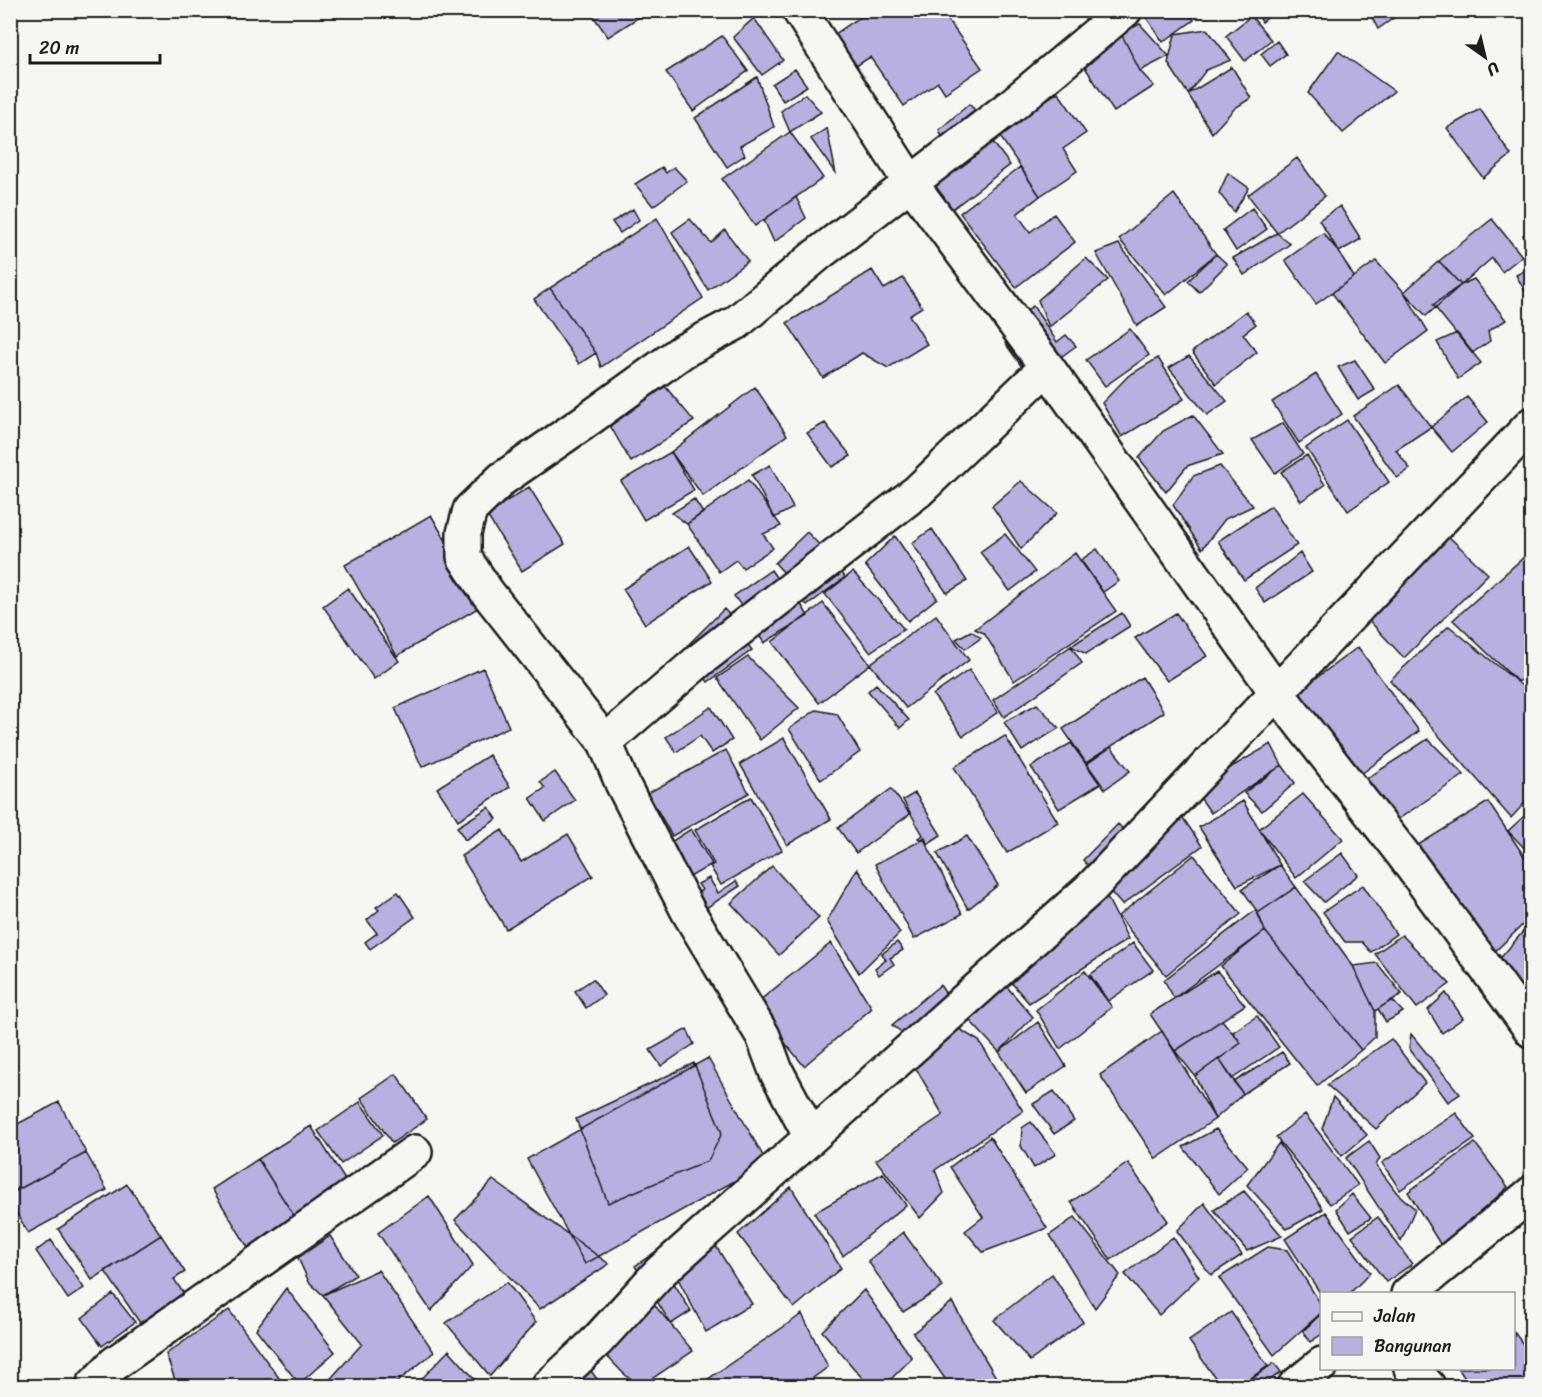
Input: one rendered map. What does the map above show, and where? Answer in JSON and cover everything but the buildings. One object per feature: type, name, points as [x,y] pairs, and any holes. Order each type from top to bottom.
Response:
[{"type":"street","points":[[799,10],[910,182],[1047,366],[1277,693],[1402,853],[1532,1030]]},
{"type":"street","points":[[811,1137],[776,1071],[763,1036],[689,913],[622,783],[605,742],[487,592],[465,557],[464,533],[470,510],[502,479],[683,351],[736,323],[817,255],[1012,105],[1125,10]]},
{"type":"street","points":[[605,742],[700,659],[918,491],[1047,366]]},
{"type":"street","points":[[549,1386],[597,1341],[660,1272],[1091,888],[1532,424]]},
{"type":"street","points":[[93,1386],[115,1363],[415,1152]]},
{"type":"street","points":[[1409,1292],[1532,1193]]},
{"type":"street","points":[[1294,1386],[1320,1366]]},
{"type":"street","points":[[1413,1370],[1428,1386]]}]
